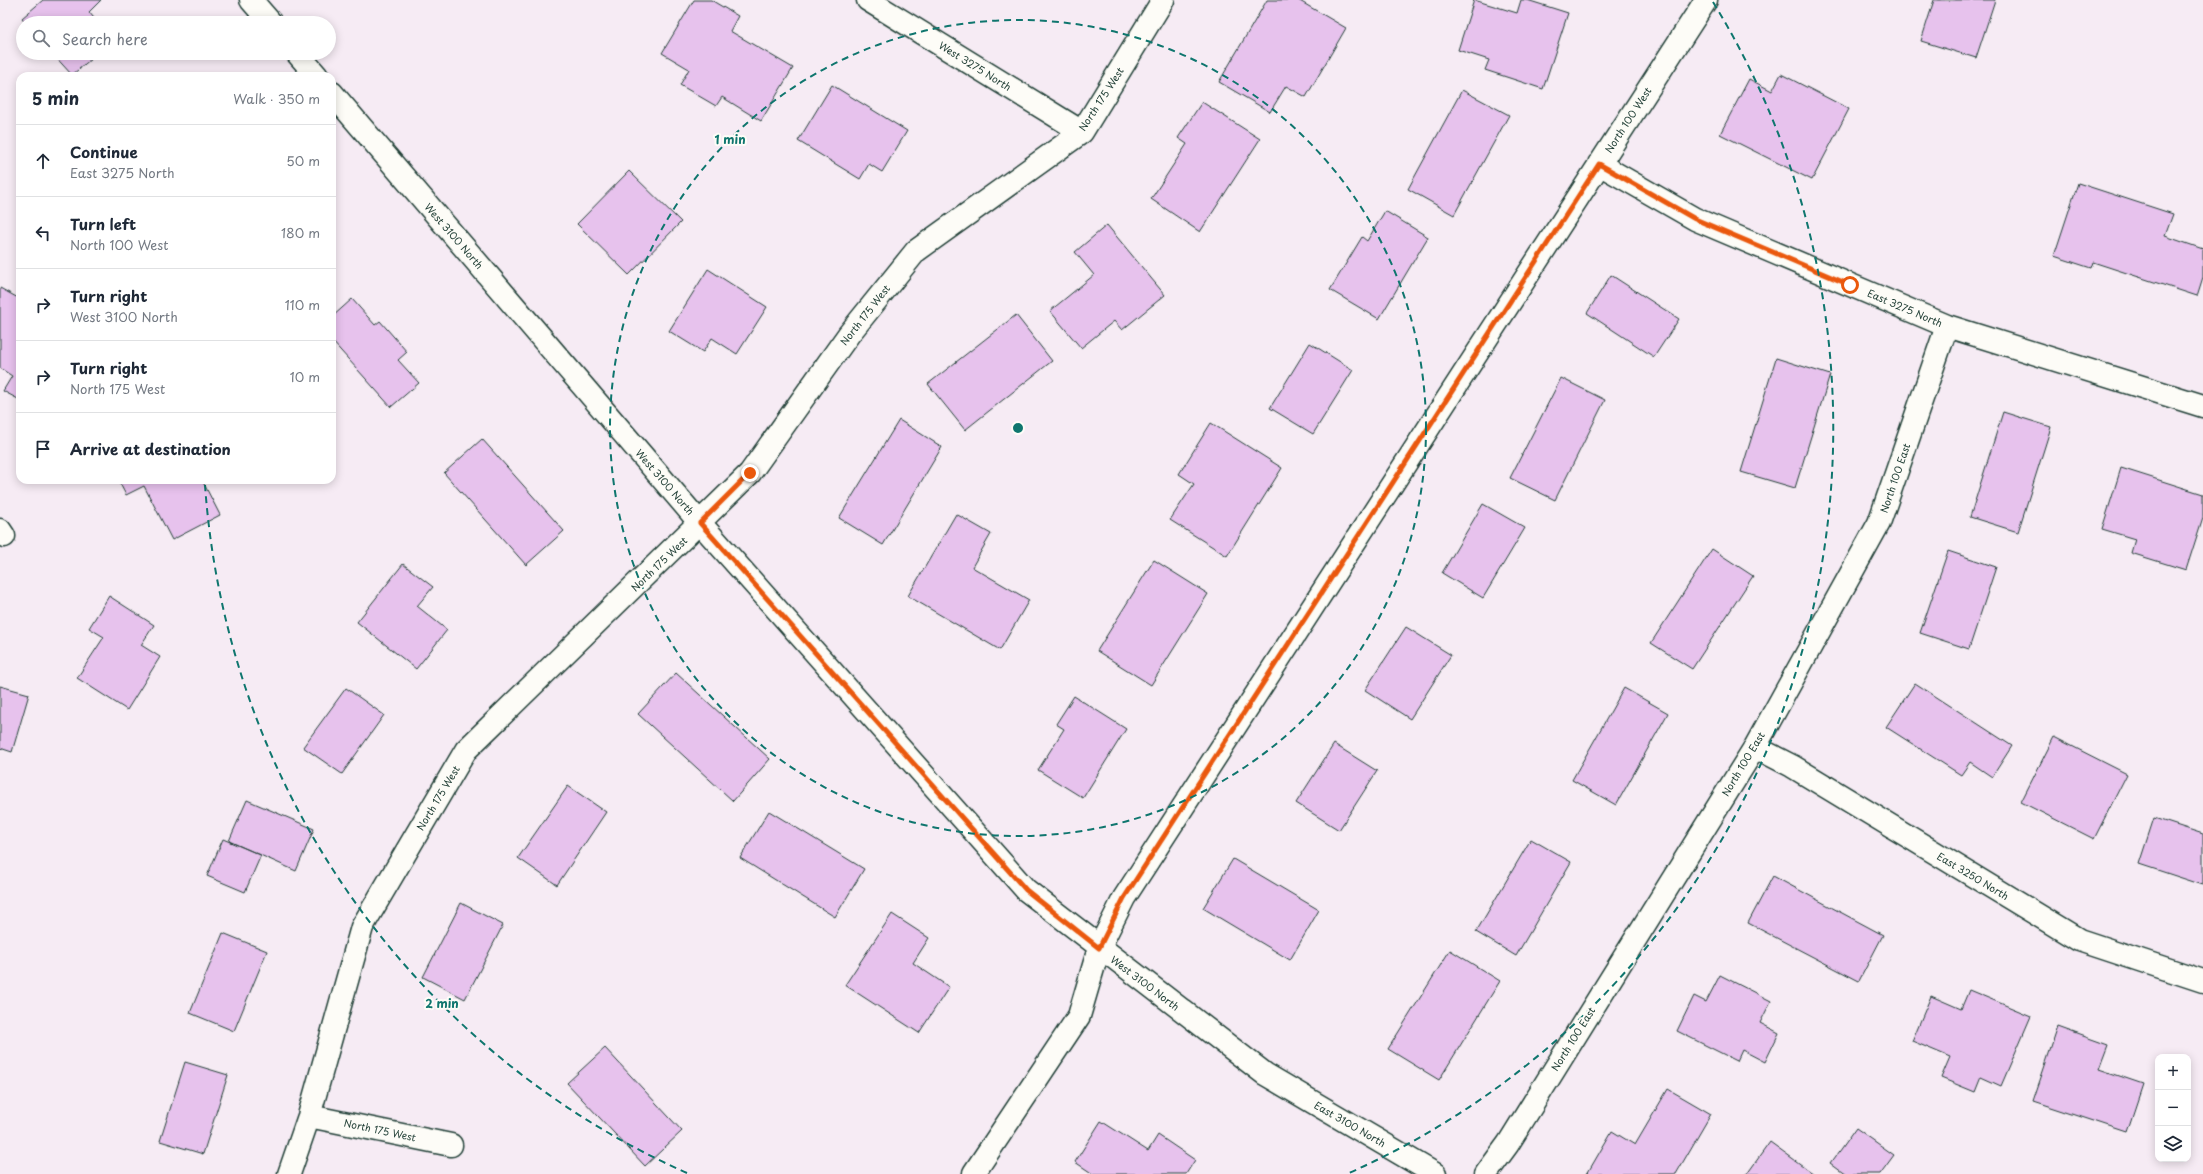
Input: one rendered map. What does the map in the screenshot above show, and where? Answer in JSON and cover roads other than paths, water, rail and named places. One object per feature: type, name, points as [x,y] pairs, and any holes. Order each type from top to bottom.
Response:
[{"type":"street","points":[[251,0],[265,16]]},
{"type":"street","name":"West 3275 North","points":[[868,0],[1082,132]]},
{"type":"street","name":"North 175 West","points":[[289,1174],[309,1116],[362,926],[466,750],[750,473],[849,334],[916,251],[1082,132],[1163,0]]},
{"type":"street","name":"North 100 West","points":[[974,1173],[1079,1016],[1099,948],[1124,898],[1706,0]]},
{"type":"street","points":[[303,60],[314,72]]},
{"type":"street","name":"West 3100 North","points":[[336,98],[700,523],[1026,890],[1099,948],[1265,1074]]},
{"type":"street","name":"East 3275 North","points":[[1599,164],[1695,219],[1947,326],[2203,406]]},
{"type":"street","name":"North 100 East","points":[[1486,1174],[1508,1144],[1755,747],[1879,523],[1947,326]]},
{"type":"street","name":"East 3250 North","points":[[1755,747],[1799,770],[2079,940],[2203,980]]},
{"type":"street","name":"East 3100 North","points":[[1265,1074],[1435,1174]]},
{"type":"street","name":"North 175 West","points":[[309,1116],[451,1145]]}]
